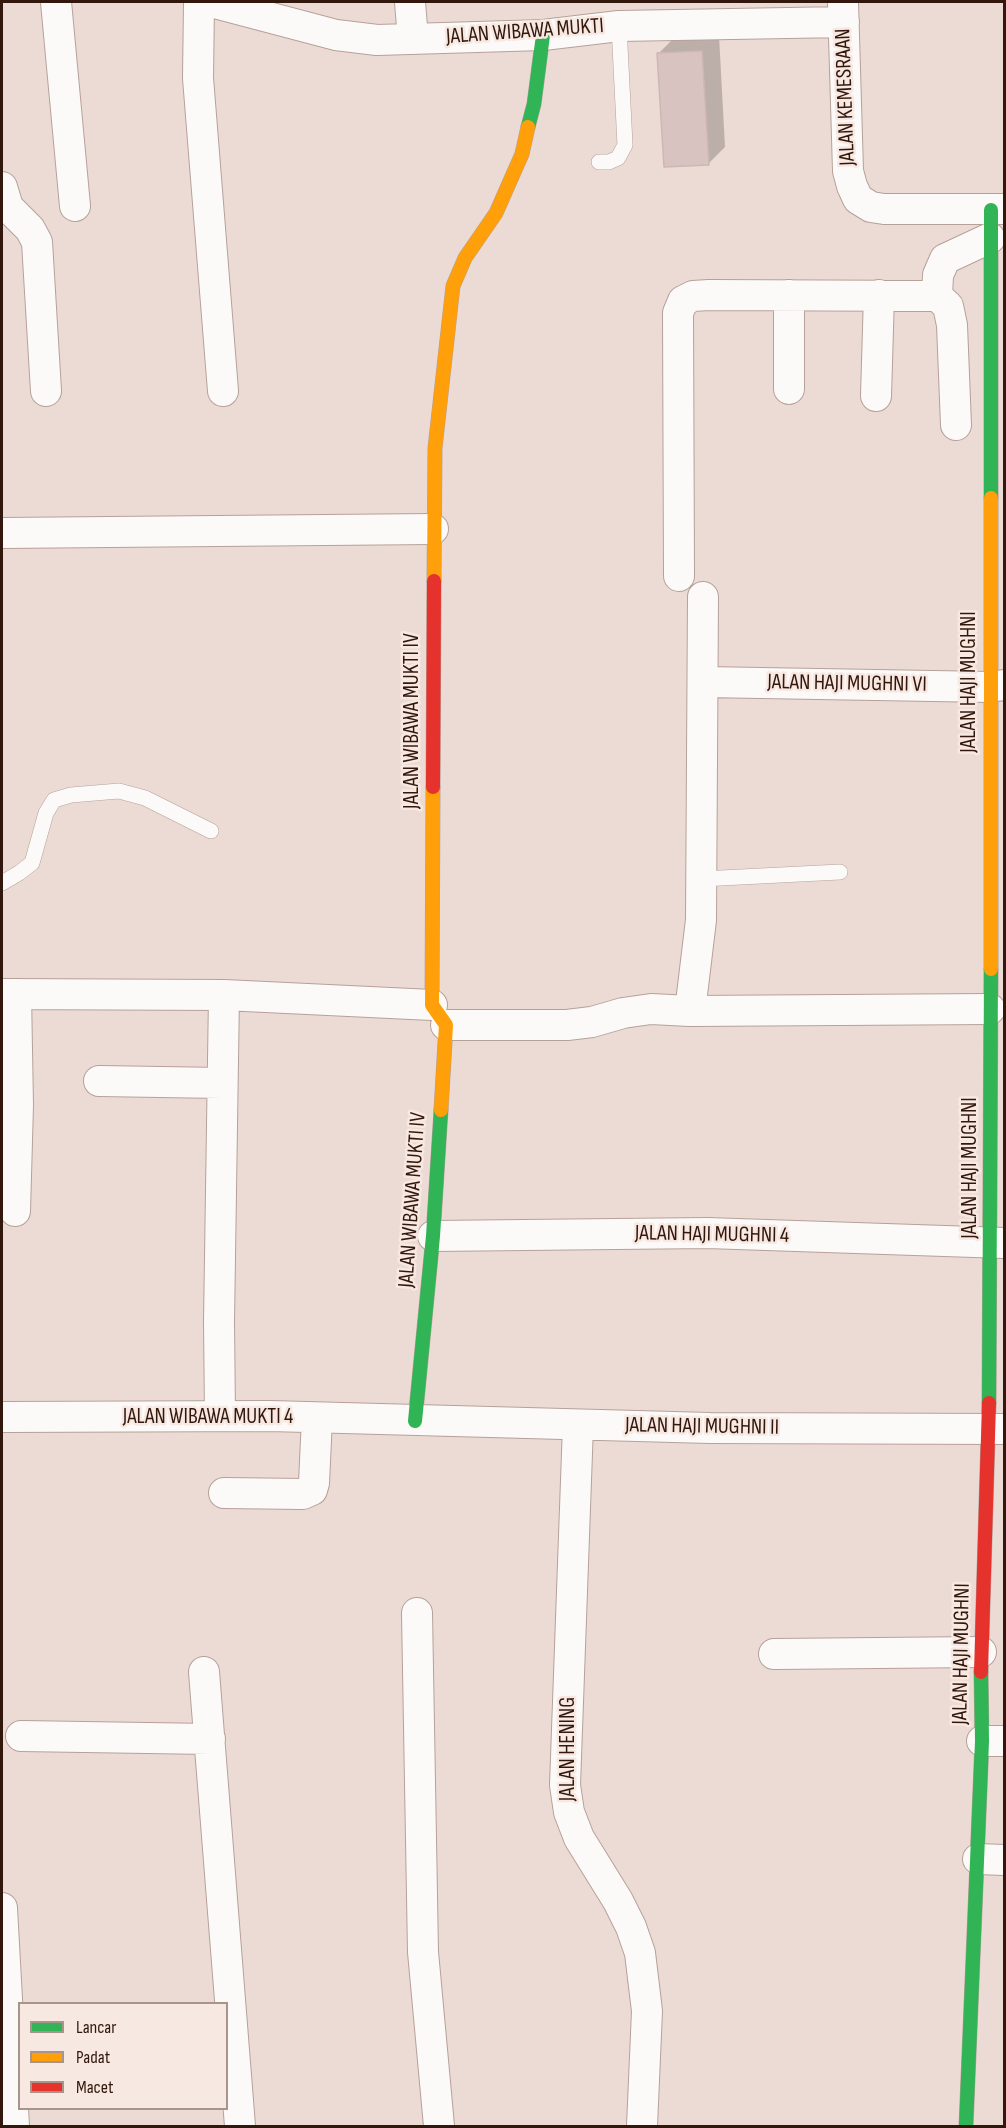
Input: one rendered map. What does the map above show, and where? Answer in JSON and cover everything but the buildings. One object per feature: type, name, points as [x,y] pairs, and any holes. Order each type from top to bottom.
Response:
[{"type":"street","points":[[56,2],[75,206]]},
{"type":"street","points":[[199,2],[198,78],[223,391]]},
{"type":"street","name":"JALAN WIBAWA MUKTI","points":[[211,2],[336,35],[376,40],[543,35],[609,18],[843,12]]},
{"type":"street","points":[[410,2],[413,39]]},
{"type":"street","name":"JALAN KEMESRAAN","points":[[843,12],[848,171],[858,199],[871,207],[884,209],[995,219]]},
{"type":"street","name":"JALAN WIBAWA MUKTI IV","points":[[415,1421],[433,1236],[439,1015],[435,448],[453,286],[465,258],[496,213],[522,154],[534,104],[543,35]]},
{"type":"street","points":[[2,187],[8,207],[30,229],[37,242],[46,391]]},
{"type":"street","points":[[937,296],[938,275],[945,259],[995,219]]},
{"type":"street","name":"JALAN HAJI MUGHNI","points":[[966,2127],[991,1860],[993,1741],[981,1652],[997,1429],[998,1243],[990,1010],[997,686],[995,219]]},
{"type":"street","points":[[680,576],[678,313],[683,301],[693,296],[709,295],[937,296],[948,306],[952,325],[956,424]]},
{"type":"street","points":[[789,295],[789,390]]},
{"type":"street","points":[[876,396],[879,296]]},
{"type":"street","points":[[2,533],[434,529]]},
{"type":"street","points":[[690,1011],[701,920],[703,597]]},
{"type":"street","name":"JALAN HAJI MUGHNI VI","points":[[704,682],[997,686]]},
{"type":"street","points":[[15,1211],[18,1105],[9,994],[224,995],[567,1025],[651,1009],[690,1011],[990,1010]]},
{"type":"street","points":[[220,1416],[219,1322],[224,995]]},
{"type":"street","points":[[99,1082],[222,1083]]},
{"type":"street","name":"JALAN HAJI MUGHNI 4","points":[[433,1236],[707,1233],[998,1243]]},
{"type":"street","name":"JALAN WIBAWA MUKTI 4","points":[[2,1417],[220,1416],[415,1421]]},
{"type":"street","points":[[224,1493],[303,1494],[312,1490],[317,1418]]},
{"type":"street","name":"JALAN HAJI MUGHNI II","points":[[415,1421],[710,1428],[997,1429]]},
{"type":"street","name":"JALAN HENING","points":[[578,1425],[565,1785],[569,1812],[579,1838],[618,1900],[640,1953],[647,2011],[642,2127]]},
{"type":"street","points":[[417,1613],[423,1952],[439,2127]]},
{"type":"street","points":[[774,1654],[981,1652]]},
{"type":"street","points":[[204,1672],[240,2127]]},
{"type":"street","points":[[21,1736],[210,1739]]},
{"type":"street","points":[[2,1908],[14,2127]]},
{"type":"lane","points":[[599,162],[609,162],[618,158],[624,145],[609,18]]},
{"type":"lane","points":[[2,883],[32,863],[46,813],[54,800],[71,795],[119,791],[145,798],[211,831]]},
{"type":"lane","points":[[701,879],[840,872]]},
{"type":"traffic: fast","points":[[528,127],[534,104],[543,35]]},
{"type":"traffic: fast","points":[[991,210],[991,498]]},
{"type":"traffic: fast","points":[[989,1403],[991,969]]},
{"type":"traffic: fast","points":[[415,1421],[433,1236],[441,1110]]},
{"type":"traffic: fast","points":[[966,2126],[982,1741],[981,1672]]},
{"type":"traffic: slow","points":[[434,581],[435,448],[453,286],[465,258],[496,213],[522,154],[528,127]]},
{"type":"traffic: slow","points":[[991,498],[991,969]]},
{"type":"traffic: slow","points":[[433,787],[432,1005],[446,1025],[441,1110]]},
{"type":"traffic: jam","points":[[433,787],[434,581]]},
{"type":"traffic: jam","points":[[981,1672],[989,1403]]}]
